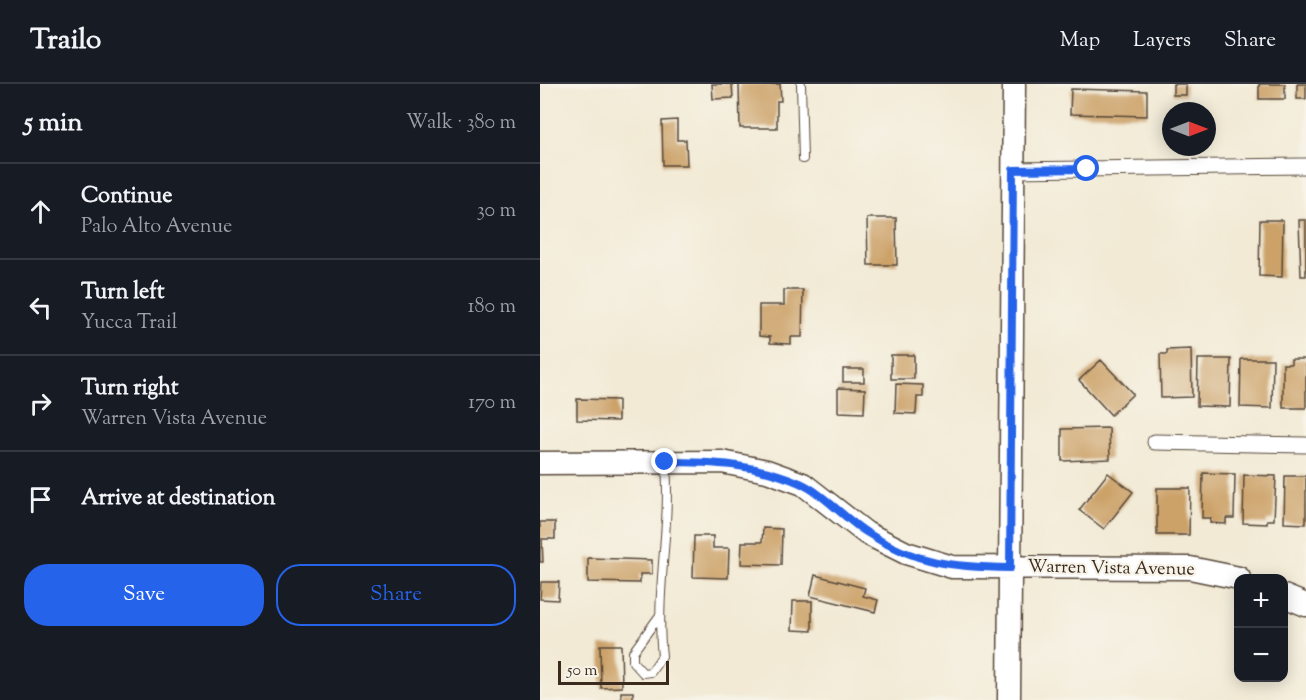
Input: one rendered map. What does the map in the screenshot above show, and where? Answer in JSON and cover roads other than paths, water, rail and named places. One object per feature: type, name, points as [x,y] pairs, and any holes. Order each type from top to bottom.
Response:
[{"type":"street","points":[[1009,700],[1014,84]]},
{"type":"street","points":[[1013,170],[1306,166]]},
{"type":"street","points":[[1155,442],[1306,445]]},
{"type":"street","name":"Warren Vista Avenue","points":[[540,463],[722,462],[767,471],[802,484],[867,532],[906,553],[952,567],[1190,568],[1234,578]]},
{"type":"street","points":[[1288,598],[1306,605]]},
{"type":"lane","points":[[801,84],[802,159]]},
{"type":"lane","points":[[660,615],[633,652],[633,662],[643,673],[651,672],[662,656],[660,615],[667,512],[665,462]]}]
